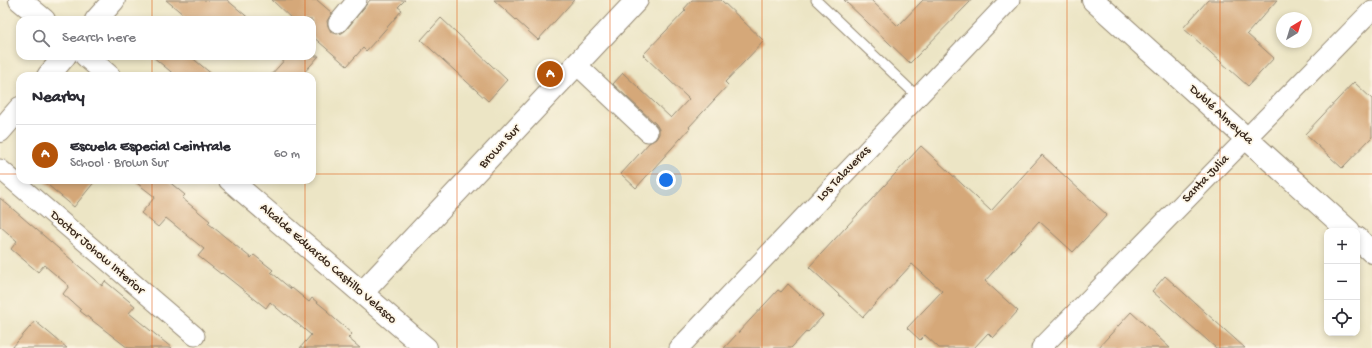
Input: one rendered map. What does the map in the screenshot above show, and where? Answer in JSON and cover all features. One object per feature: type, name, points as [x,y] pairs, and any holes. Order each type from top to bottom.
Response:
[{"type":"main road","points":[[20,0],[39,16]]},
{"type":"main road","points":[[100,16],[114,0]]},
{"type":"main road","name":"Brown Sur","points":[[362,294],[637,0]]},
{"type":"main road","name":"Dublé Almeyda","points":[[1093,0],[1346,228]]},
{"type":"main road","points":[[51,72],[62,60]]},
{"type":"main road","points":[[91,60],[104,72]]},
{"type":"main road","points":[[0,131],[16,113]]},
{"type":"main road","name":"Alcalde Eduardo Castillo Velasco","points":[[235,184],[426,348]]},
{"type":"main road","points":[[1360,241],[1372,252]]},
{"type":"street","name":"Los Talaveras","points":[[679,348],[1010,0]]},
{"type":"street","points":[[338,23],[353,1]]},
{"type":"street","name":"Santa Julia","points":[[1041,348],[1372,10]]},
{"type":"street","points":[[577,65],[648,132]]},
{"type":"street","name":"Doctor Johow Interior","points":[[0,169],[16,183]]},
{"type":"street","name":"Doctor Johow Interior","points":[[18,184],[195,336]]},
{"type":"lane","points":[[816,0],[918,97]]},
{"type":"building","points":[[166,0],[227,0],[246,16],[185,16]]},
{"type":"building","points":[[272,0],[317,0],[332,13],[327,21],[328,26],[331,32],[337,34],[346,30],[370,0],[405,0],[398,7],[402,10],[377,39],[366,51],[363,48],[347,66],[316,39],[316,16],[289,16]]},
{"type":"building","points":[[494,0],[574,0],[538,40]]},
{"type":"building","points":[[692,0],[721,0],[764,41],[725,82],[728,85],[636,188],[621,174],[649,143],[656,139],[659,134],[659,129],[656,124],[613,84],[623,73],[671,118],[689,99],[643,55],[686,10],[684,9]]},
{"type":"building","points":[[844,0],[871,0],[898,26],[923,0],[972,0],[910,63]]},
{"type":"building","points":[[1208,0],[1277,0],[1247,34],[1274,58],[1248,86],[1183,28]]},
{"type":"building","points":[[441,18],[507,80],[488,101],[421,40]]},
{"type":"building","points":[[157,60],[195,60],[209,72],[171,72]]},
{"type":"building","points":[[284,60],[315,60],[305,72],[274,72]]},
{"type":"building","points":[[1354,82],[1372,99],[1372,137],[1342,168],[1305,134]]},
{"type":"building","points":[[921,146],[991,211],[1042,155],[1107,215],[1073,252],[1039,221],[985,281],[1018,311],[993,338],[988,333],[974,348],[939,348],[925,335],[920,340],[907,328],[942,291],[912,264],[863,317],[809,267]]},
{"type":"building","points":[[47,184],[93,184],[74,207]]},
{"type":"building","points":[[138,184],[172,184],[185,195],[182,198],[210,221],[208,223],[251,258],[254,255],[273,270],[271,272],[291,289],[292,288],[309,302],[312,298],[328,311],[327,312],[352,334],[348,338],[360,348],[300,348],[311,335],[270,302],[266,308],[198,256],[204,249],[166,218],[158,227],[141,213],[155,197]]},
{"type":"building","points":[[0,198],[102,286],[105,281],[135,306],[129,313],[172,348],[128,348],[80,311],[81,310],[63,294],[69,286],[44,265],[38,272],[11,249],[17,241],[0,226]]},
{"type":"building","points":[[1165,276],[1245,348],[1216,348],[1152,291]]},
{"type":"building","points":[[788,284],[823,316],[808,332],[807,331],[791,348],[724,348],[778,290],[781,292]]},
{"type":"building","points":[[1131,312],[1170,348],[1098,348]]},
{"type":"building","points":[[35,321],[67,348],[12,348]]},
{"type":"place","name":"Escuela Especial Ceintrale","points":[[550,74]]}]
